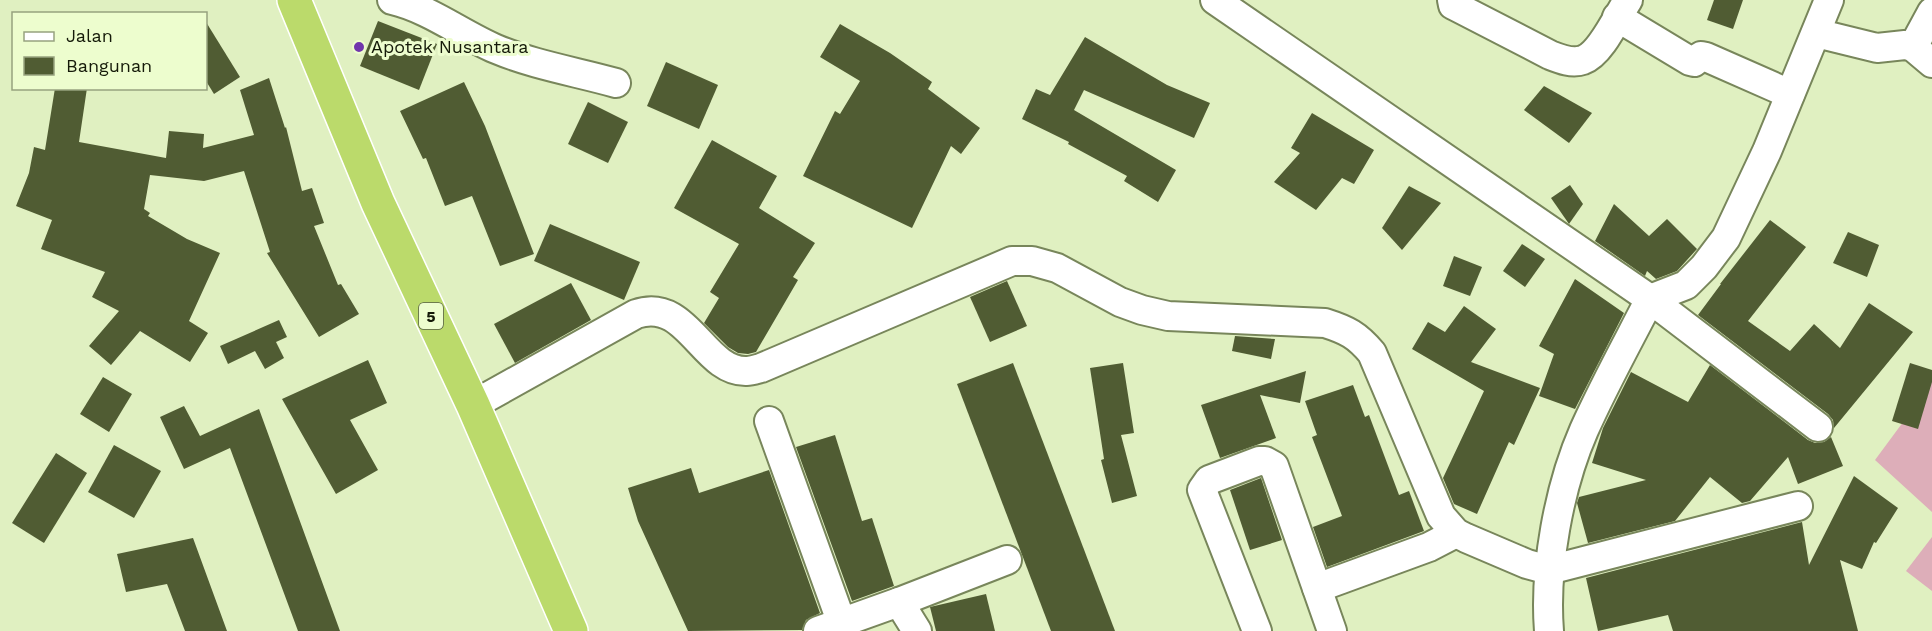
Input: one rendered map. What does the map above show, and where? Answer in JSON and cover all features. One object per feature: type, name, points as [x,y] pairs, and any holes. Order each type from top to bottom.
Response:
[{"type":"highway","name":"5","points":[[294,0],[378,203],[473,405],[572,631]]},
{"type":"street","points":[[392,0],[424,12],[513,56],[616,83]]},
{"type":"street","points":[[1215,0],[1246,9],[1650,298],[1818,428]]},
{"type":"street","points":[[1452,0],[1453,5],[1457,8],[1540,50],[1563,60],[1576,62],[1585,60],[1598,48],[1623,9],[1686,59],[1694,62],[1701,56],[1706,57],[1790,94]]},
{"type":"street","points":[[1550,631],[1547,607],[1549,570],[1567,482],[1584,431],[1650,298],[1686,285],[1704,267],[1726,238],[1829,0]]},
{"type":"street","points":[[1816,33],[1877,48],[1905,45],[1922,55],[1932,12]]},
{"type":"street","points":[[473,405],[645,310],[657,310],[669,314],[718,359],[734,369],[746,371],[761,368],[1012,261],[1032,261],[1057,268],[1120,302],[1142,310],[1168,316],[1325,323],[1344,329],[1359,338],[1372,353],[1441,516],[1456,533],[1527,564],[1549,570],[1798,506]]},
{"type":"street","points":[[769,421],[829,626],[899,602],[1007,560]]},
{"type":"street","points":[[1257,631],[1202,490],[1209,480],[1259,461],[1265,461],[1274,466],[1332,631]]},
{"type":"street","points":[[1317,588],[1429,547],[1456,533]]},
{"type":"street","points":[[899,602],[917,631]]},
{"type":"shaded area","points":[[1932,375],[1932,512],[1875,460],[1909,414]]},
{"type":"shaded area","points":[[1932,537],[1932,591],[1906,571]]},
{"type":"building","points":[[1714,0],[1743,0],[1733,29],[1707,20]]},
{"type":"building","points":[[378,21],[437,44],[419,90],[360,66]]},
{"type":"building","points":[[207,24],[240,77],[214,94],[207,83]]},
{"type":"building","points":[[840,24],[890,53],[932,82],[928,89],[980,128],[961,154],[951,146],[912,228],[803,176],[835,111],[840,114],[860,81],[820,57]]},
{"type":"building","points":[[1085,37],[1167,85],[1210,103],[1194,138],[1084,90],[1074,110],[1176,170],[1158,202],[1124,181],[1127,176],[1068,144],[1069,142],[1022,119],[1036,89],[1050,95]]},
{"type":"building","points":[[666,62],[718,85],[699,129],[647,106]]},
{"type":"building","points":[[269,78],[286,127],[302,191],[312,188],[324,223],[314,226],[338,285],[341,284],[359,314],[319,337],[267,253],[270,252],[244,171],[204,181],[150,175],[144,209],[150,213],[148,216],[187,239],[220,253],[189,321],[208,333],[190,362],[140,331],[111,365],[89,346],[119,311],[92,297],[105,272],[41,249],[52,220],[16,206],[29,173],[34,147],[45,150],[55,90],[87,90],[79,142],[166,158],[169,131],[204,134],[203,148],[254,135],[240,90]]},
{"type":"building","points":[[464,82],[485,126],[534,254],[500,266],[472,196],[445,206],[426,158],[423,159],[400,111]]},
{"type":"building","points":[[1544,86],[1592,113],[1569,143],[1524,110]]},
{"type":"building","points":[[588,102],[628,122],[608,163],[568,144]]},
{"type":"building","points":[[1312,113],[1374,150],[1354,184],[1342,178],[1316,210],[1274,182],[1300,153],[1291,148]]},
{"type":"building","points":[[712,140],[777,176],[759,208],[815,243],[793,277],[798,280],[756,352],[748,354],[738,353],[728,347],[704,323],[719,298],[710,292],[739,244],[674,208]]},
{"type":"building","points":[[1570,185],[1583,204],[1569,224],[1551,198]]},
{"type":"building","points":[[1409,186],[1441,203],[1402,250],[1382,228]]},
{"type":"building","points":[[1614,204],[1649,236],[1667,219],[1697,249],[1677,271],[1656,279],[1647,271],[1645,276],[1595,241]]},
{"type":"building","points":[[1770,220],[1806,247],[1748,321],[1790,351],[1814,324],[1840,348],[1869,303],[1913,332],[1834,428],[1833,420],[1828,414],[1698,315]]},
{"type":"building","points":[[550,224],[640,262],[624,300],[534,261]]},
{"type":"building","points":[[1848,232],[1879,245],[1867,277],[1833,263]]},
{"type":"building","points":[[1522,244],[1545,259],[1525,287],[1503,271]]},
{"type":"building","points":[[1454,256],[1482,267],[1470,296],[1443,286]]},
{"type":"building","points":[[1575,279],[1624,313],[1575,409],[1539,396],[1554,354],[1539,346]]},
{"type":"building","points":[[1007,281],[1027,326],[990,342],[970,297]]},
{"type":"building","points":[[571,283],[591,320],[515,363],[494,324]]},
{"type":"building","points":[[1464,306],[1496,329],[1471,362],[1540,388],[1514,445],[1509,442],[1477,514],[1454,504],[1443,478],[1484,391],[1412,349],[1428,322],[1445,332]]},
{"type":"building","points":[[279,320],[287,337],[276,342],[284,358],[265,369],[255,351],[228,364],[220,346]]},
{"type":"building","points":[[1235,336],[1275,339],[1271,359],[1232,351]]},
{"type":"building","points":[[368,360],[387,403],[350,420],[378,470],[336,494],[282,399]]},
{"type":"building","points":[[1013,363],[1115,631],[1051,631],[957,384]]},
{"type":"building","points":[[1123,363],[1134,433],[1121,435],[1137,496],[1112,503],[1101,460],[1104,459],[1090,368]]},
{"type":"building","points":[[1910,363],[1932,370],[1932,382],[1918,429],[1892,421]]},
{"type":"building","points":[[1710,365],[1808,440],[1815,443],[1824,442],[1831,437],[1843,466],[1798,484],[1788,457],[1750,501],[1742,503],[1710,477],[1675,521],[1588,543],[1577,503],[1579,497],[1646,480],[1592,463],[1603,428],[1631,372],[1688,402]]},
{"type":"building","points":[[1306,371],[1300,403],[1260,395],[1276,438],[1220,458],[1201,405]]},
{"type":"building","points":[[103,377],[132,394],[109,432],[80,414]]},
{"type":"building","points":[[1353,385],[1365,417],[1369,415],[1399,495],[1409,491],[1424,531],[1327,567],[1313,527],[1342,516],[1312,437],[1317,435],[1305,401]]},
{"type":"building","points":[[184,406],[200,436],[259,409],[340,631],[298,631],[230,448],[184,469],[160,417]]},
{"type":"building","points":[[835,435],[862,521],[872,518],[894,586],[852,601],[796,447]]},
{"type":"building","points":[[114,445],[161,471],[134,518],[88,492]]},
{"type":"building","points":[[56,453],[87,473],[44,543],[12,523]]},
{"type":"building","points":[[691,468],[699,493],[769,470],[820,613],[806,620],[802,630],[688,631],[638,521],[628,488]]},
{"type":"building","points":[[1854,476],[1898,508],[1876,543],[1874,542],[1862,569],[1840,560],[1858,631],[1673,631],[1668,615],[1598,631],[1586,578],[1802,522],[1809,565]]},
{"type":"building","points":[[1261,478],[1282,540],[1250,550],[1230,490]]},
{"type":"building","points":[[193,538],[227,631],[185,631],[167,584],[126,592],[117,554]]},
{"type":"building","points":[[986,594],[995,631],[936,631],[930,607]]},
{"type":"place","name":"Apotek Nusantara","points":[[359,47]]}]
